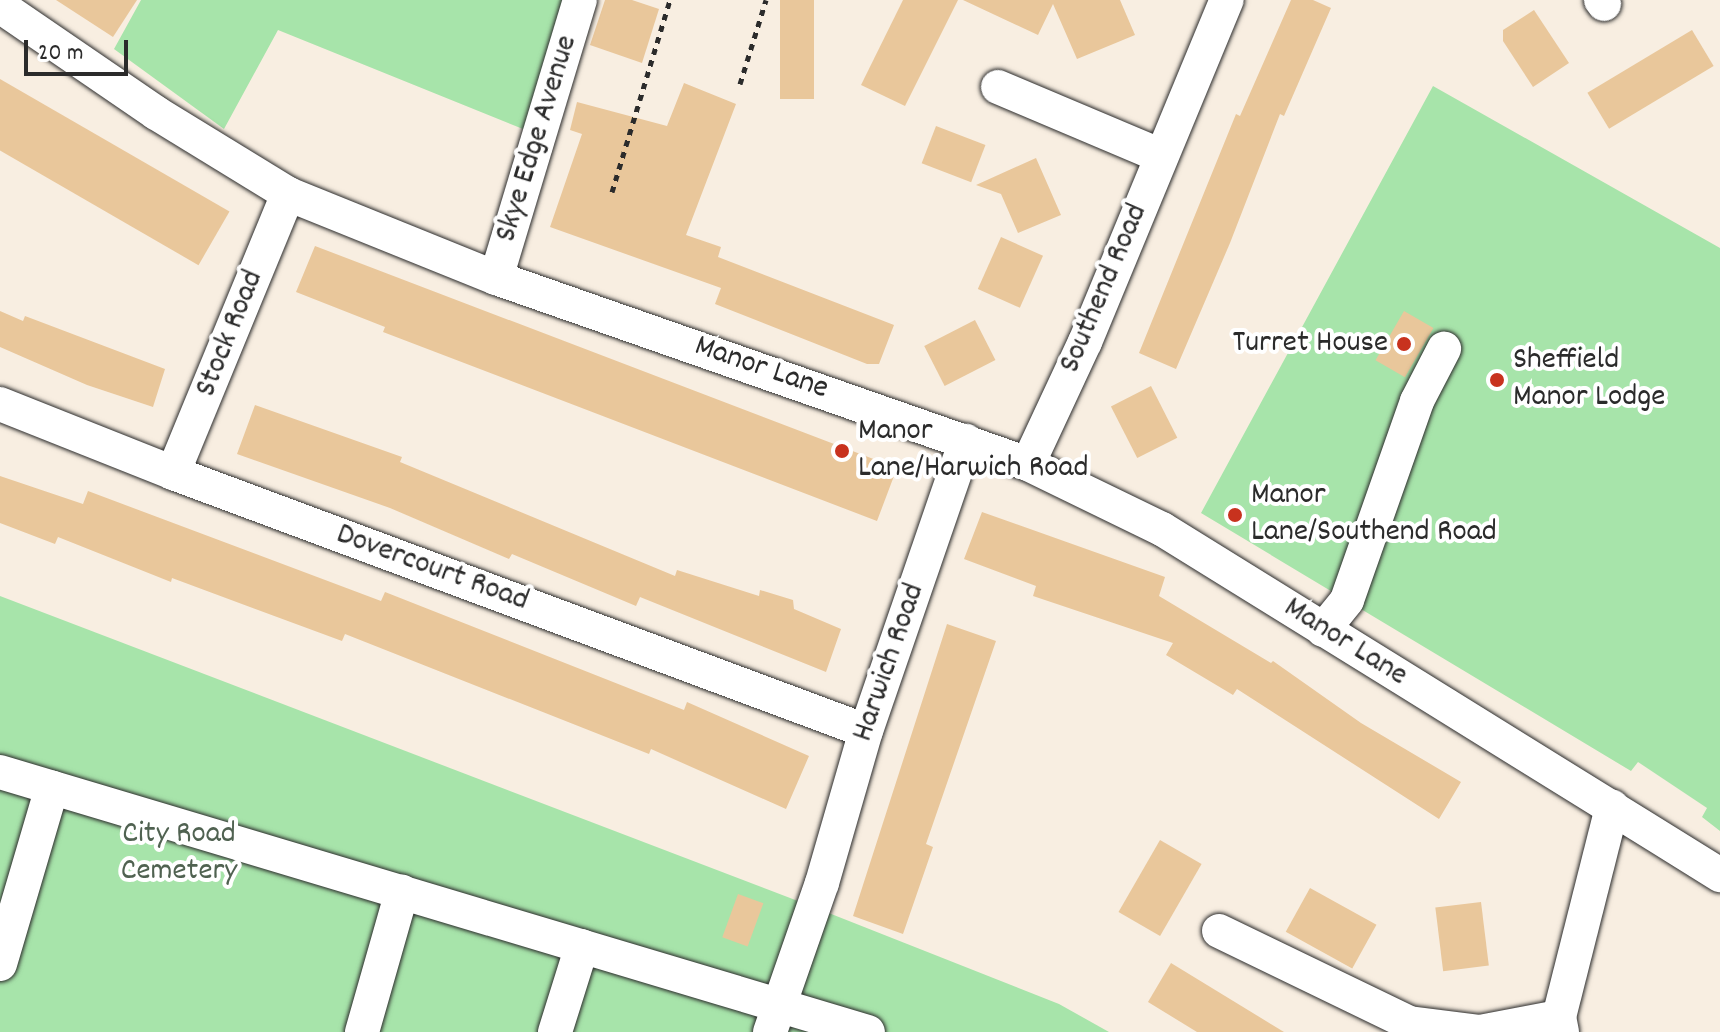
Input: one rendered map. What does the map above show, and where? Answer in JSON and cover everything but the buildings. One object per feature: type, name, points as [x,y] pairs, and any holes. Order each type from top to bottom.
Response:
[{"type":"street","name":"Skye Edge Avenue","points":[[496,278],[580,0]]},
{"type":"street","name":"Southend Road","points":[[1028,464],[1085,342],[1227,0]]},
{"type":"street","name":"Manor Lane","points":[[0,6],[156,113],[288,194],[496,278],[1028,464],[1162,529],[1720,875]]},
{"type":"street","points":[[998,87],[1161,156]]},
{"type":"street","name":"Stock Road","points":[[173,473],[288,194]]},
{"type":"street","points":[[1323,630],[1347,600],[1417,401],[1444,349]]},
{"type":"street","name":"Dovercourt Road","points":[[0,404],[173,473],[866,731]]},
{"type":"street","name":"Harwich Road","points":[[774,1018],[820,888],[866,731],[966,441]]},
{"type":"street","points":[[0,772],[582,946],[774,1018],[868,1032]]},
{"type":"street","points":[[0,964],[52,787]]},
{"type":"street","points":[[1219,931],[1409,1023],[1480,1032],[1560,1025],[1612,807]]},
{"type":"street","points":[[362,1032],[402,892]]},
{"type":"street","points":[[555,1032],[582,946]]},
{"type":"path","points":[[612,192],[670,0]]},
{"type":"path","points":[[740,84],[766,0]]},
{"type":"green space","points":[[141,0],[566,0],[528,131],[278,30],[224,129],[114,49]]},
{"type":"green space","name":"Sheffield Manor Lodge","points":[[1433,86],[1720,248],[1720,831],[1702,817],[1707,808],[1638,762],[1631,771],[1201,513]]},
{"type":"green space","name":"City Road Cemetery","points":[[0,596],[811,906],[1059,1004],[1109,1032],[0,1032]]},
{"type":"place","name":"Turret House","points":[[1404,344]]},
{"type":"place","name":"Sheffield Manor Lodge","points":[[1497,380]]},
{"type":"place","name":"Manor Lane/Harwich Road","points":[[842,451]]},
{"type":"place","name":"Manor Lane/Southend Road","points":[[1235,515]]}]
